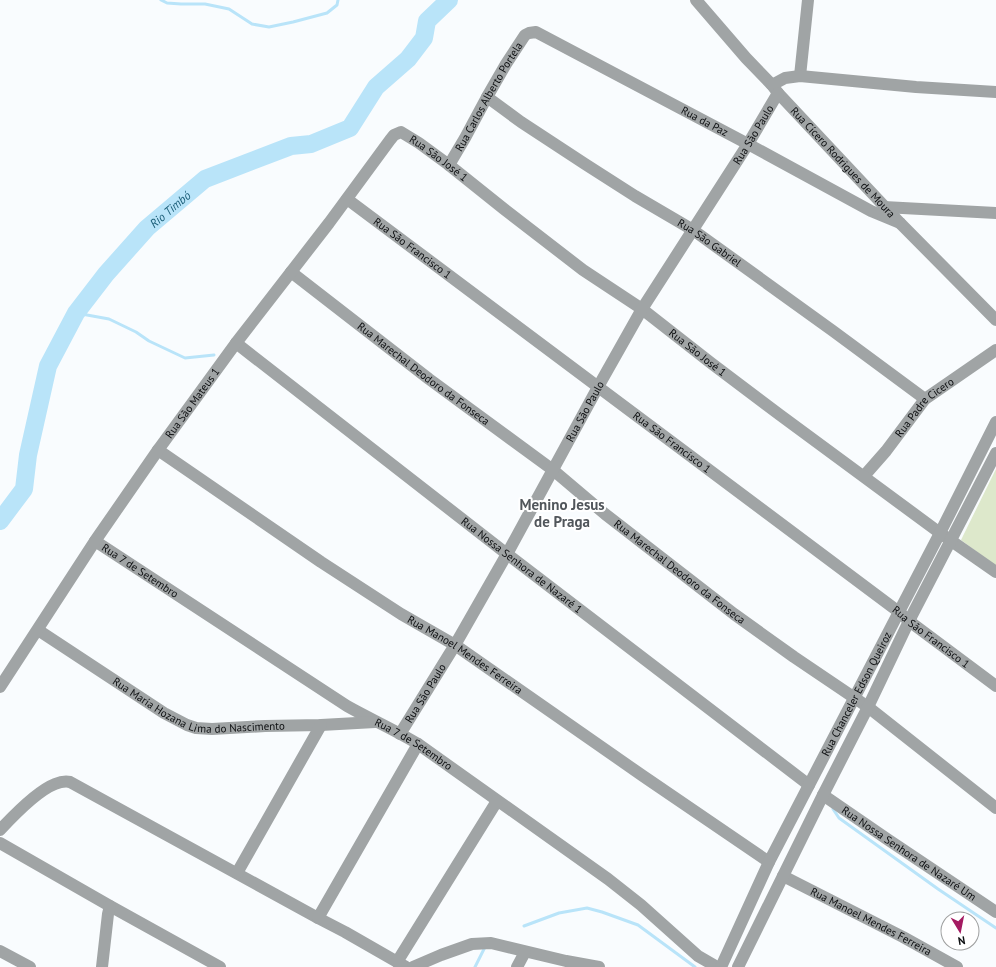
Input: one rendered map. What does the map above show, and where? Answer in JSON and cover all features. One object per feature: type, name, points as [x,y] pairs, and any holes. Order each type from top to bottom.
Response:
[{"type":"street","name":"Rua Cícero Rodrigues de Moura","points":[[696,0],[746,58],[884,206],[996,320]]},
{"type":"street","points":[[800,76],[808,0]]},
{"type":"street","name":"Rua Carlos Alberto Portela","points":[[449,165],[506,64],[522,39],[528,33],[532,32]]},
{"type":"street","name":"Rua da Paz","points":[[532,32],[536,32],[871,211],[900,223]]},
{"type":"street","points":[[775,89],[785,78],[800,76],[916,87],[996,92]]},
{"type":"street","name":"Rua São Paulo","points":[[400,734],[455,645],[507,554],[642,309],[748,144],[775,89]]},
{"type":"street","name":"Rua São Gabriel","points":[[487,97],[521,122],[573,156],[635,196],[693,230],[925,399]]},
{"type":"street","name":"Rua São José 1","points":[[401,132],[449,165],[504,210],[583,270],[642,309],[711,363],[940,533],[996,572]]},
{"type":"street","name":"Rua São Mateus 1","points":[[0,687],[95,541],[158,450],[390,140],[394,135],[401,132]]},
{"type":"street","name":"Rua São Francisco 1","points":[[347,199],[996,686]]},
{"type":"street","points":[[884,206],[996,212]]},
{"type":"street","name":"Rua Marechal Deodoro da Fonseca","points":[[291,272],[430,379],[553,470],[605,514],[734,614],[868,707],[996,808]]},
{"type":"street","name":"Rua Nossa Senhora de Nazaré 1","points":[[236,344],[809,786]]},
{"type":"street","name":"Rua Padre Cicero","points":[[864,476],[886,451],[925,399],[996,350]]},
{"type":"street","name":"Rua Chanceler Edson Queiroz","points":[[722,967],[769,862],[996,422]]},
{"type":"street","name":"Rua Manoel Mendes Ferreira","points":[[158,450],[321,562],[401,614],[455,645],[769,862]]},
{"type":"street","name":"Rua Chanceler Edson Queiroz","points":[[738,967],[868,707],[909,621],[996,453]]},
{"type":"street","name":"Rua 7 de Setembro","points":[[95,541],[346,706],[418,744],[608,879],[641,905],[698,956],[717,967]]},
{"type":"street","name":"Rua Maria Hozana Lima do Nascimento","points":[[38,630],[164,713],[196,728],[212,729],[375,722]]},
{"type":"street","points":[[237,873],[321,725]]},
{"type":"street","points":[[318,918],[418,744]]},
{"type":"street","points":[[0,830],[19,810],[38,794],[50,786],[60,782],[70,782],[345,932],[401,965],[497,801]]},
{"type":"street","name":"Rua Nossa Senhora de Nazaré Um","points":[[823,795],[996,912]]},
{"type":"street","points":[[0,843],[220,967]]},
{"type":"street","name":"Rua Manoel Mendes Ferreira","points":[[783,876],[903,937],[957,967]]},
{"type":"street","points":[[102,967],[110,906]]},
{"type":"street","points":[[414,967],[440,955],[472,944],[491,943],[525,952],[599,967]]},
{"type":"street","points":[[0,951],[30,967]]},
{"type":"street","points":[[517,967],[525,952]]},
{"type":"green space","points":[[996,469],[996,566],[961,540]]},
{"type":"waterway","points":[[161,0],[167,3],[205,4],[229,9],[252,24],[269,27],[327,13],[337,5],[338,0]]},
{"type":"waterway","name":"Rio Timbó","points":[[0,521],[24,489],[28,455],[48,366],[76,313],[106,274],[147,228],[205,179],[291,146],[311,144],[350,128],[376,87],[408,59],[424,38],[427,21],[449,0]]},
{"type":"waterway","points":[[76,313],[109,319],[136,332],[149,341],[185,358],[214,355]]},
{"type":"waterway","points":[[833,809],[839,818],[938,889],[996,928]]},
{"type":"waterway","points":[[524,926],[559,913],[587,908],[638,925],[695,967]]},
{"type":"waterway","points":[[475,967],[485,947]]},
{"type":"district","name":"Menino Jesus de Praga","points":[[562,512]]}]
